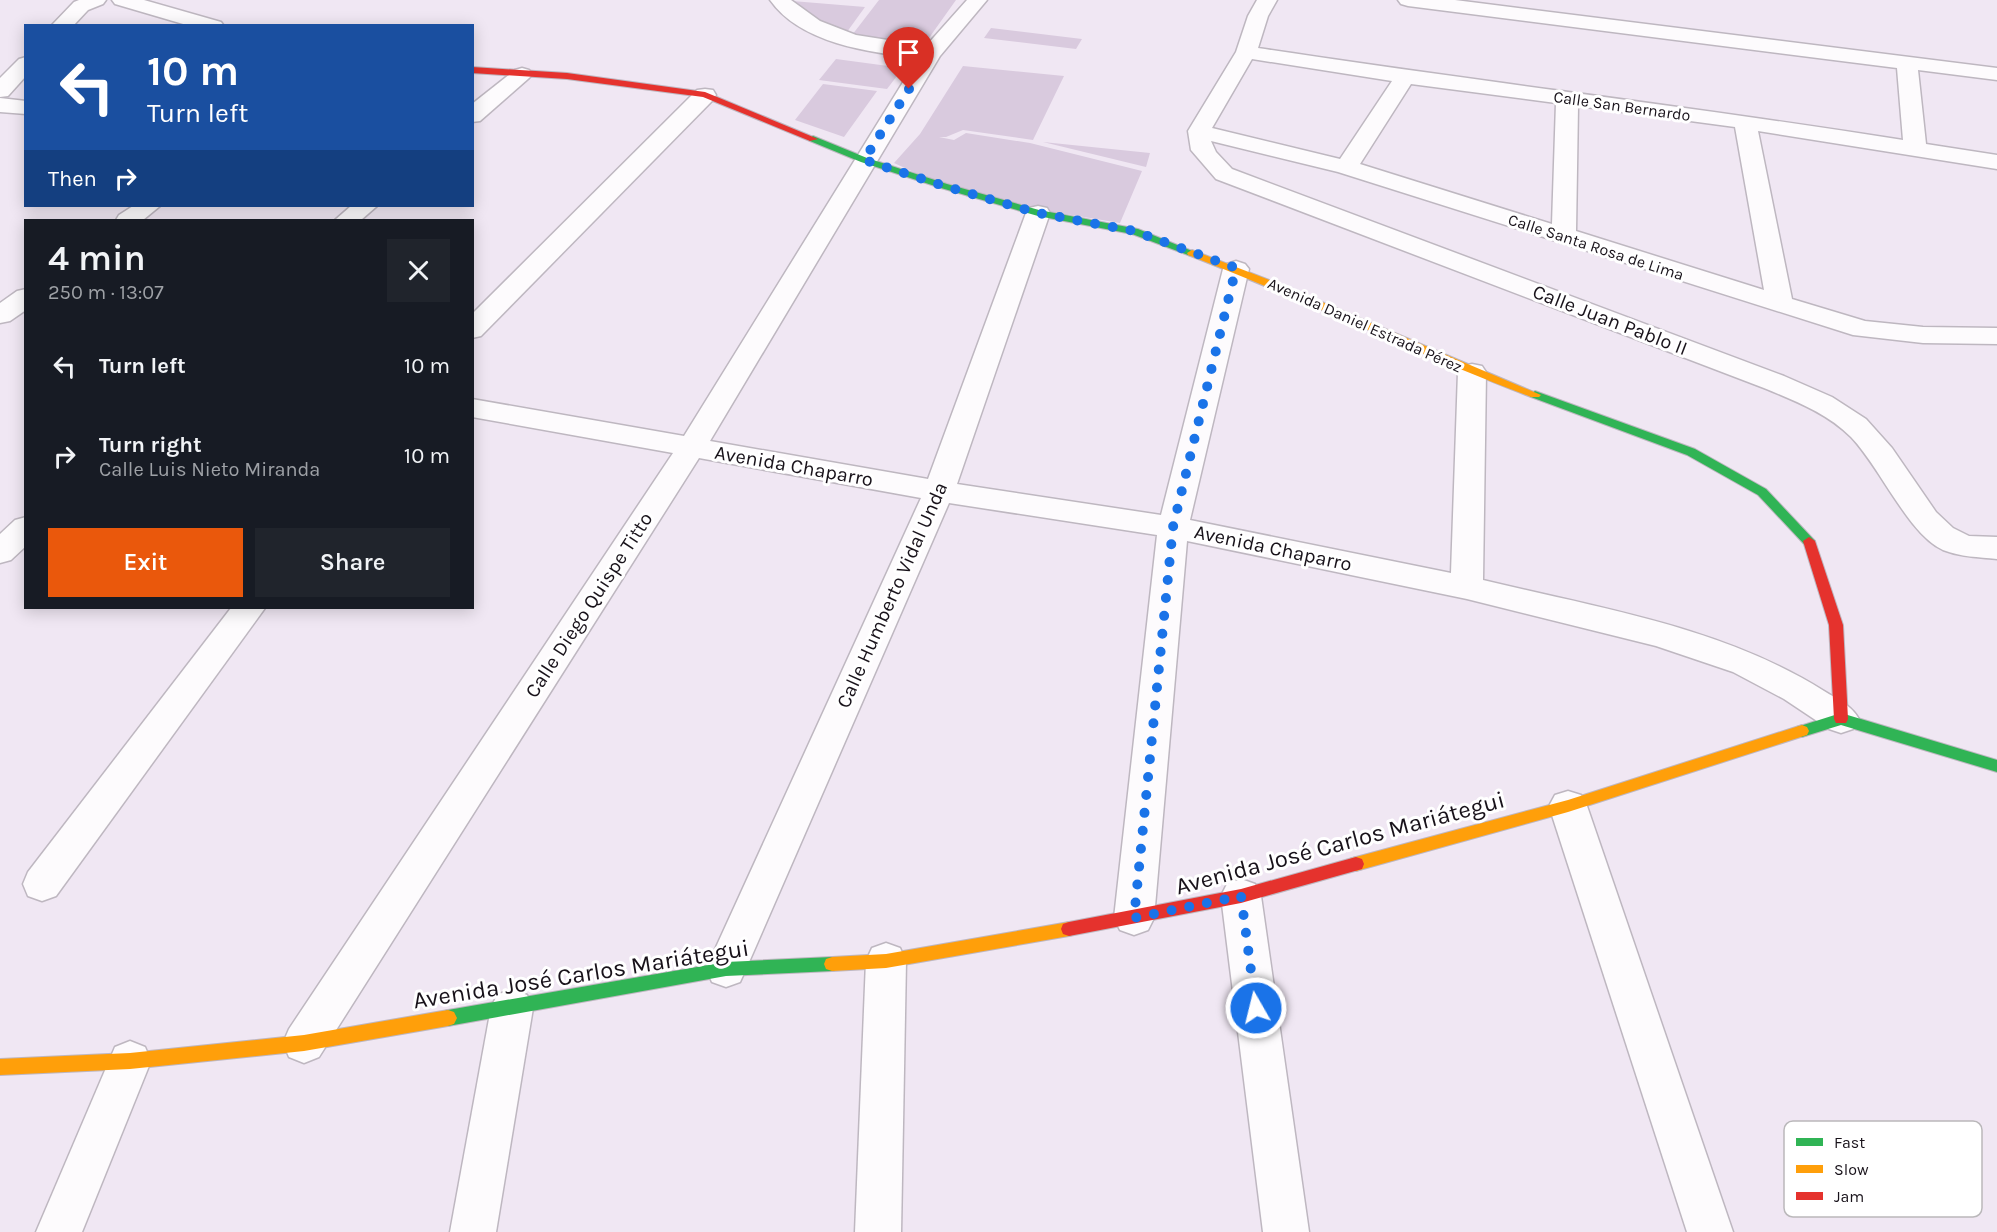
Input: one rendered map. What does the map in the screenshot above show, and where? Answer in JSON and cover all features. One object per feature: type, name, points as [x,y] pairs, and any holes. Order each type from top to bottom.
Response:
[{"type":"street","points":[[63,24],[81,6],[91,0],[96,0]]},
{"type":"street","points":[[122,0],[207,24]]},
{"type":"street","points":[[780,0],[789,10],[838,37],[870,45],[931,53]]},
{"type":"street","name":"Calle Diego Quispe Titto","points":[[304,1043],[691,448],[931,53],[977,0]]},
{"type":"street","points":[[1199,131],[1246,52],[1258,16],[1267,0]]},
{"type":"street","points":[[1408,0],[1997,74]]},
{"type":"street","name":"Calle San Bernardo","points":[[1246,52],[1405,77],[1745,122],[1997,162]]},
{"type":"street","points":[[1907,63],[1915,149]]},
{"type":"street","points":[[0,91],[24,65]]},
{"type":"street","name":"Avenida Daniel Estrada Pérez","points":[[474,70],[567,76],[705,94],[864,160],[1038,213],[1134,231],[1236,268],[1472,372],[1691,452],[1762,492],[1808,538],[1836,625],[1841,719]]},
{"type":"street","points":[[474,114],[522,74]]},
{"type":"street","points":[[1346,167],[1405,77]]},
{"type":"street","points":[[474,328],[705,94]]},
{"type":"street","points":[[1564,237],[1567,98]]},
{"type":"street","points":[[0,105],[24,108]]},
{"type":"street","points":[[1745,122],[1779,304]]},
{"type":"street","name":"Calle Santa Rosa de Lima","points":[[1199,131],[1346,167],[1862,329],[1923,335],[1997,336]]},
{"type":"street","name":"Calle Juan Pablo II","points":[[1199,131],[1199,142],[1206,158],[1224,174],[1813,399],[1848,419],[1874,447],[1899,479],[1926,524],[1946,538],[1965,546],[1997,548]]},
{"type":"street","points":[[129,219],[147,207]]},
{"type":"street","points":[[348,219],[364,207]]},
{"type":"street","name":"Calle Humberto Vidal Unda","points":[[726,969],[939,491],[1038,213]]},
{"type":"street","points":[[1134,918],[1173,527],[1236,268]]},
{"type":"street","points":[[9,316],[24,299]]},
{"type":"street","points":[[1467,588],[1472,372]]},
{"type":"street","name":"Avenida Chaparro","points":[[474,408],[939,491],[1173,527],[1467,588],[1660,635],[1745,663],[1796,690],[1841,719]]},
{"type":"street","points":[[42,884],[248,609]]},
{"type":"street","points":[[1841,719],[1997,766]]},
{"type":"street","name":"Avenida José Carlos Mariátegui","points":[[0,1067],[130,1061],[304,1043],[726,969],[886,961],[1134,918],[1241,896],[1568,806],[1841,719]]},
{"type":"street","points":[[1568,806],[1710,1232]]},
{"type":"street","points":[[1241,896],[1286,1232]]},
{"type":"street","points":[[878,1232],[886,961]]},
{"type":"street","points":[[473,1232],[512,1008]]},
{"type":"street","points":[[59,1232],[130,1061]]},
{"type":"shaded area","points":[[780,0],[865,7],[844,36]]},
{"type":"shaded area","points":[[879,0],[956,0],[914,59],[884,55],[849,39]]},
{"type":"shaded area","points":[[991,28],[1082,39],[1076,49],[984,38]]},
{"type":"shaded area","points":[[836,59],[903,68],[887,89],[819,80]]},
{"type":"shaded area","points":[[963,66],[1064,76],[1033,140],[963,130],[946,137],[939,137],[954,140],[966,133],[1030,143],[1142,171],[1120,223],[970,198],[894,163],[920,134]]},
{"type":"shaded area","points":[[823,84],[877,91],[844,137],[795,120]]},
{"type":"shaded area","points":[[1043,142],[1150,153],[1146,167]]},
{"type":"traffic: fast","points":[[813,139],[864,160],[944,186],[1038,213],[1134,231],[1192,253]]},
{"type":"traffic: fast","points":[[1535,395],[1691,452],[1762,492],[1809,541]]},
{"type":"traffic: fast","points":[[1802,731],[1841,719],[1997,766]]},
{"type":"traffic: fast","points":[[448,1018],[726,969],[832,964]]},
{"type":"traffic: slow","points":[[1192,253],[1535,395]]},
{"type":"traffic: slow","points":[[1356,864],[1568,806],[1802,731]]},
{"type":"traffic: slow","points":[[832,964],[886,961],[1069,929]]},
{"type":"traffic: slow","points":[[0,1067],[130,1061],[304,1043],[448,1018]]},
{"type":"traffic: jam","points":[[474,70],[567,76],[705,95],[813,139]]},
{"type":"traffic: jam","points":[[1809,541],[1836,625],[1841,719]]},
{"type":"traffic: jam","points":[[1069,929],[1241,896],[1356,864]]},
{"type":"route","points":[[909,89],[864,160],[1038,213],[1134,231],[1236,268],[1173,527],[1134,918],[1241,896],[1256,1008]]}]
